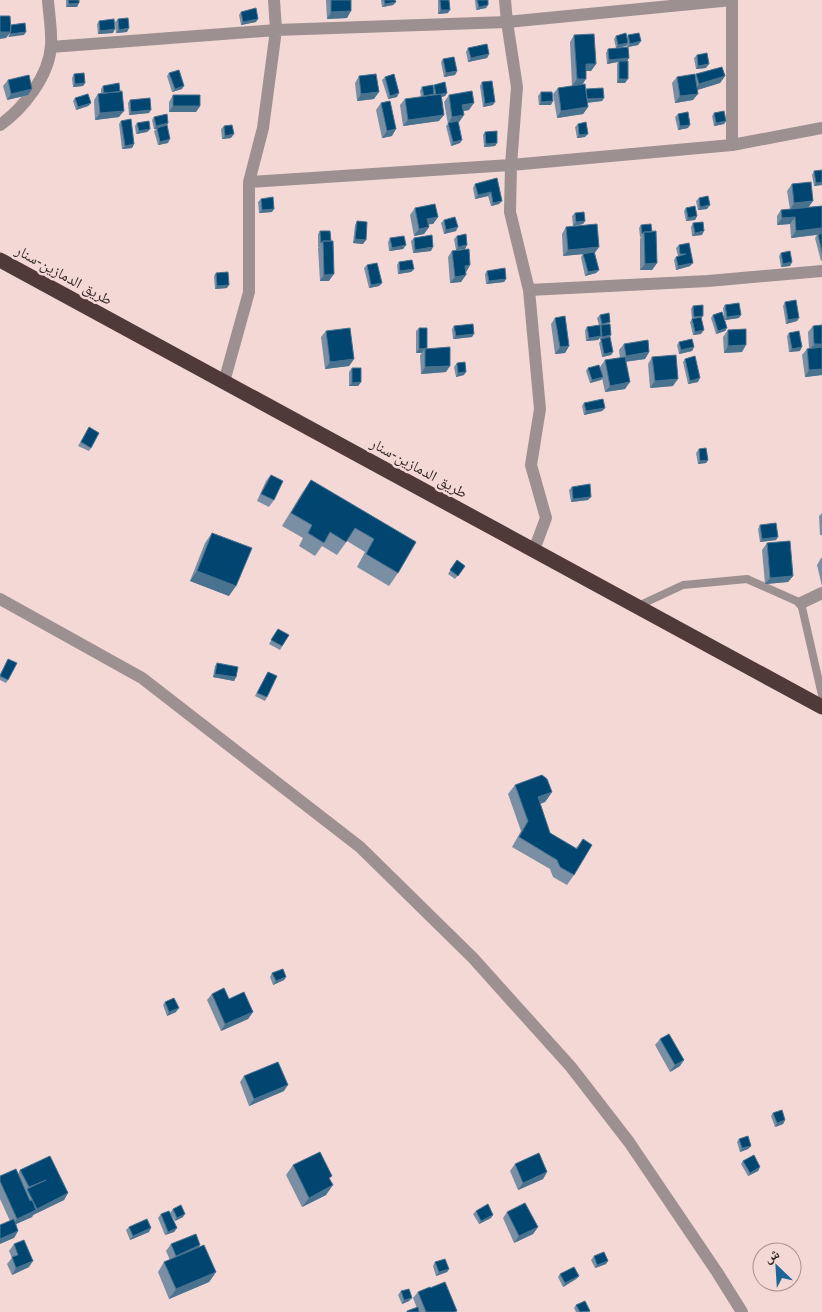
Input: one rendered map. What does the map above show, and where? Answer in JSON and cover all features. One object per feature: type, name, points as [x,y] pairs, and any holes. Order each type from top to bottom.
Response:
[{"type":"highway","name":"طريق الدمازين-سنار","points":[[0,260],[822,707]]},
{"type":"street","points":[[0,125],[12,117],[35,89],[48,60],[51,47],[48,0]]},
{"type":"street","points":[[224,382],[249,292],[249,182],[263,128],[276,30],[274,0]]},
{"type":"street","points":[[505,0],[518,87],[511,165],[510,212],[528,290],[540,409],[531,464],[546,518],[534,550]]},
{"type":"street","points":[[51,47],[276,30],[507,22],[732,0],[732,144]]},
{"type":"street","points":[[249,182],[511,165],[732,144],[822,128]]},
{"type":"street","points":[[528,290],[708,281],[822,271]]},
{"type":"street","points":[[801,603],[822,594]]},
{"type":"street","points":[[0,598],[142,678],[360,847],[474,958],[572,1067],[628,1142],[717,1272],[742,1312]]},
{"type":"lane","points":[[636,606],[683,585],[747,579],[801,603],[822,695]]},
{"type":"building","points":[[68,0],[79,0],[79,3],[69,4]]},
{"type":"building","points":[[331,0],[351,0],[351,11],[331,12]]},
{"type":"building","points":[[384,0],[395,0],[396,2],[385,4]]},
{"type":"building","points":[[440,0],[449,0],[450,10],[441,10]]},
{"type":"building","points":[[477,0],[488,0],[488,5],[479,7]]},
{"type":"building","points":[[256,8],[258,19],[243,22],[241,12]]},
{"type":"building","points":[[0,16],[10,16],[11,32],[0,32]]},
{"type":"building","points":[[128,18],[129,28],[119,30],[118,19]]},
{"type":"building","points":[[114,19],[115,29],[100,31],[99,21]]},
{"type":"building","points":[[25,23],[26,32],[10,34],[11,25]]},
{"type":"building","points":[[626,33],[628,43],[618,45],[616,36]]},
{"type":"building","points":[[639,33],[641,41],[630,44],[628,35]]},
{"type":"building","points":[[594,34],[596,64],[586,64],[586,79],[577,79],[574,35]]},
{"type":"building","points":[[487,44],[489,54],[471,58],[468,48]]},
{"type":"building","points":[[628,47],[629,58],[609,60],[608,49]]},
{"type":"building","points":[[707,53],[709,64],[698,66],[697,55]]},
{"type":"building","points":[[454,57],[457,71],[446,73],[443,59]]},
{"type":"building","points":[[619,61],[628,61],[628,79],[619,79]]},
{"type":"building","points":[[722,67],[725,76],[699,84],[696,74]]},
{"type":"building","points":[[179,70],[184,86],[175,89],[169,73]]},
{"type":"building","points":[[84,73],[85,83],[75,84],[74,74]]},
{"type":"building","points":[[376,74],[379,92],[361,94],[359,76]]},
{"type":"building","points":[[394,74],[399,93],[390,96],[385,77]]},
{"type":"building","points":[[695,74],[698,94],[680,96],[677,77]]},
{"type":"building","points":[[29,75],[32,89],[11,94],[8,80]]},
{"type":"building","points":[[492,81],[495,102],[485,104],[482,82]]},
{"type":"building","points":[[445,82],[447,93],[436,95],[434,85]]},
{"type":"building","points":[[119,83],[120,92],[104,93],[103,86]]},
{"type":"building","points":[[585,84],[588,107],[561,111],[558,88]]},
{"type":"building","points":[[433,85],[434,94],[424,96],[422,87]]},
{"type":"building","points":[[603,88],[604,98],[587,99],[586,89]]},
{"type":"building","points":[[122,91],[124,111],[100,113],[98,94]]},
{"type":"building","points":[[472,91],[474,103],[462,105],[464,115],[452,117],[449,95]]},
{"type":"building","points":[[541,92],[552,92],[553,101],[541,102]]},
{"type":"building","points":[[88,94],[91,103],[78,107],[75,98]]},
{"type":"building","points":[[441,94],[444,115],[408,120],[405,99]]},
{"type":"building","points":[[173,95],[200,95],[200,106],[173,106]]},
{"type":"building","points":[[150,98],[151,110],[131,112],[130,100]]},
{"type":"building","points":[[390,101],[396,129],[387,131],[381,103]]},
{"type":"building","points":[[724,111],[726,121],[716,123],[714,113]]},
{"type":"building","points":[[688,112],[690,125],[680,126],[678,114]]},
{"type":"building","points":[[167,114],[168,123],[156,126],[154,117]]},
{"type":"building","points":[[131,119],[134,144],[125,146],[121,121]]},
{"type":"building","points":[[149,121],[150,129],[139,131],[137,123]]},
{"type":"building","points":[[458,121],[462,140],[453,142],[448,123]]},
{"type":"building","points":[[586,122],[588,134],[579,135],[578,124]]},
{"type":"building","points":[[167,125],[170,139],[160,142],[157,128]]},
{"type":"building","points":[[232,125],[234,134],[225,136],[224,126]]},
{"type":"building","points":[[497,131],[497,143],[486,144],[485,132]]},
{"type":"building","points":[[822,170],[822,182],[816,183],[814,171]]},
{"type":"building","points":[[497,178],[502,201],[493,203],[491,192],[478,195],[475,184]]},
{"type":"building","points":[[811,182],[813,201],[794,203],[792,184]]},
{"type":"building","points":[[708,196],[710,205],[700,207],[699,198]]},
{"type":"building","points":[[273,197],[274,209],[262,210],[261,199]]},
{"type":"building","points":[[435,204],[438,217],[427,219],[429,227],[419,229],[415,208]]},
{"type":"building","points":[[695,206],[697,216],[688,218],[686,208]]},
{"type":"building","points":[[822,206],[822,228],[796,231],[795,217],[782,218],[781,210]]},
{"type":"building","points":[[584,212],[585,221],[576,222],[575,213]]},
{"type":"building","points":[[455,217],[458,227],[446,230],[444,220]]},
{"type":"building","points":[[357,221],[367,222],[366,240],[355,239]]},
{"type":"building","points":[[703,222],[704,231],[695,233],[693,223]]},
{"type":"building","points":[[597,224],[599,247],[568,250],[566,227]]},
{"type":"building","points":[[651,224],[652,232],[644,232],[642,234],[641,225]]},
{"type":"building","points":[[320,231],[330,231],[331,241],[323,241],[321,243]]},
{"type":"building","points":[[656,231],[657,263],[645,264],[644,232]]},
{"type":"building","points":[[822,233],[822,252],[818,235]]},
{"type":"building","points":[[466,234],[467,245],[458,247],[457,236]]},
{"type":"building","points":[[432,235],[433,247],[415,250],[414,238]]},
{"type":"building","points":[[404,236],[406,245],[392,248],[390,238]]},
{"type":"building","points":[[323,241],[333,241],[334,274],[324,275]]},
{"type":"building","points":[[689,243],[693,263],[678,266],[676,257],[686,254],[680,254],[679,245]]},
{"type":"building","points":[[469,249],[470,265],[465,266],[466,275],[455,277],[452,251]]},
{"type":"building","points":[[790,251],[792,262],[783,264],[781,253]]},
{"type":"building","points":[[594,252],[599,270],[588,272],[583,254]]},
{"type":"building","points":[[412,260],[414,269],[400,271],[399,262]]},
{"type":"building","points":[[377,263],[382,283],[371,285],[367,265]]},
{"type":"building","points":[[505,268],[506,279],[489,281],[487,271]]},
{"type":"building","points":[[228,272],[229,285],[217,286],[216,273]]},
{"type":"building","points":[[796,300],[799,318],[788,320],[785,302]]},
{"type":"building","points":[[739,303],[741,315],[727,317],[725,305]]},
{"type":"building","points":[[703,305],[703,316],[694,317],[693,306]]},
{"type":"building","points":[[722,312],[727,328],[718,331],[713,315]]},
{"type":"building","points":[[609,313],[610,322],[602,324],[600,315]]},
{"type":"building","points":[[565,316],[569,346],[560,347],[555,318]]},
{"type":"building","points":[[701,317],[704,330],[695,332],[692,319]]},
{"type":"building","points":[[473,324],[474,334],[456,336],[454,326]]},
{"type":"building","points":[[610,324],[611,335],[602,337],[601,325]]},
{"type":"building","points":[[600,325],[601,336],[589,338],[587,327]]},
{"type":"building","points":[[822,325],[822,344],[814,344],[813,326]]},
{"type":"building","points":[[350,328],[354,359],[330,362],[326,331]]},
{"type":"building","points":[[419,328],[427,328],[427,348],[419,349]]},
{"type":"building","points":[[746,329],[746,345],[728,346],[728,330]]},
{"type":"building","points":[[799,331],[802,347],[792,349],[789,333]]},
{"type":"building","points":[[610,337],[613,352],[604,354],[601,339]]},
{"type":"building","points":[[692,339],[694,347],[681,350],[679,342]]},
{"type":"building","points":[[648,340],[649,352],[626,356],[624,344]]},
{"type":"building","points":[[450,347],[450,366],[425,367],[425,349]]},
{"type":"building","points":[[822,347],[822,369],[809,370],[807,349]]},
{"type":"building","points":[[676,355],[678,379],[655,381],[652,357]]},
{"type":"building","points":[[695,356],[700,378],[690,381],[685,359]]},
{"type":"building","points":[[625,357],[630,382],[610,386],[605,360]]},
{"type":"building","points":[[465,362],[466,372],[458,373],[457,363]]},
{"type":"building","points":[[599,365],[603,377],[592,380],[588,368]]},
{"type":"building","points":[[352,368],[361,368],[361,382],[352,383]]},
{"type":"building","points":[[603,399],[605,408],[586,411],[584,403]]},
{"type":"building","points":[[89,427],[99,433],[91,448],[81,442]]},
{"type":"building","points":[[706,448],[708,460],[700,461],[699,449]]},
{"type":"building","points":[[271,475],[283,481],[274,500],[261,494]]},
{"type":"building","points":[[311,480],[416,542],[398,573],[366,554],[374,539],[355,528],[346,542],[330,532],[324,543],[308,533],[312,525],[291,513]]},
{"type":"building","points":[[590,484],[591,497],[573,499],[572,487]]},
{"type":"building","points":[[776,523],[778,537],[762,539],[760,525]]},
{"type":"building","points":[[212,533],[252,548],[236,586],[197,571]]},
{"type":"building","points":[[790,541],[793,576],[770,578],[767,543]]},
{"type":"building","points":[[457,560],[465,566],[458,576],[450,570]]},
{"type":"building","points":[[278,629],[289,635],[282,646],[271,640]]},
{"type":"building","points":[[8,659],[17,663],[8,680],[0,676]]},
{"type":"building","points":[[217,663],[238,667],[236,677],[215,674]]},
{"type":"building","points":[[268,672],[277,676],[267,697],[257,693]]},
{"type":"building","points":[[542,775],[547,779],[552,792],[538,797],[550,833],[577,849],[583,839],[592,845],[574,875],[560,867],[557,860],[519,837],[528,821],[515,785]]},
{"type":"building","points":[[283,969],[286,977],[276,981],[272,973]]},
{"type":"building","points":[[224,988],[229,999],[244,992],[253,1012],[225,1024],[212,994]]},
{"type":"building","points":[[174,998],[179,1008],[169,1012],[165,1002]]},
{"type":"building","points":[[669,1034],[684,1060],[675,1065],[660,1039]]},
{"type":"building","points":[[278,1062],[288,1085],[254,1099],[244,1076]]},
{"type":"building","points":[[782,1110],[785,1120],[777,1123],[773,1113]]},
{"type":"building","points":[[748,1136],[751,1146],[742,1148],[739,1139]]},
{"type":"building","points":[[320,1152],[332,1176],[329,1178],[333,1185],[309,1198],[293,1165]]},
{"type":"building","points":[[539,1153],[547,1172],[523,1183],[515,1164]]},
{"type":"building","points":[[754,1155],[760,1167],[750,1173],[743,1161]]},
{"type":"building","points":[[50,1156],[68,1193],[37,1209],[27,1189],[46,1180],[29,1187],[20,1170]]},
{"type":"building","points":[[16,1169],[36,1210],[17,1219],[0,1181],[0,1176]]},
{"type":"building","points":[[525,1203],[538,1227],[519,1236],[507,1212]]},
{"type":"building","points":[[488,1204],[493,1215],[481,1221],[476,1211]]},
{"type":"building","points":[[181,1205],[185,1214],[177,1218],[173,1209]]},
{"type":"building","points":[[169,1211],[177,1228],[168,1232],[161,1214]]},
{"type":"building","points":[[14,1219],[18,1231],[0,1239],[0,1225]]},
{"type":"building","points":[[147,1219],[151,1228],[133,1236],[129,1227]]},
{"type":"building","points":[[196,1234],[200,1245],[176,1256],[171,1244]]},
{"type":"building","points":[[24,1240],[33,1261],[16,1268],[12,1257],[18,1255],[14,1244]]},
{"type":"building","points":[[204,1245],[216,1272],[176,1289],[164,1262]]},
{"type":"building","points":[[604,1252],[608,1261],[597,1265],[594,1256]]},
{"type":"building","points":[[445,1259],[449,1269],[439,1272],[435,1262]]},
{"type":"building","points":[[574,1267],[579,1276],[565,1283],[560,1274]]},
{"type":"building","points":[[445,1282],[457,1311],[426,1312],[418,1292]]},
{"type":"building","points":[[409,1289],[412,1298],[404,1300],[401,1291]]},
{"type":"building","points":[[585,1301],[590,1311],[580,1312],[576,1305]]},
{"type":"building","points":[[418,1307],[419,1312],[407,1312],[407,1311]]}]
